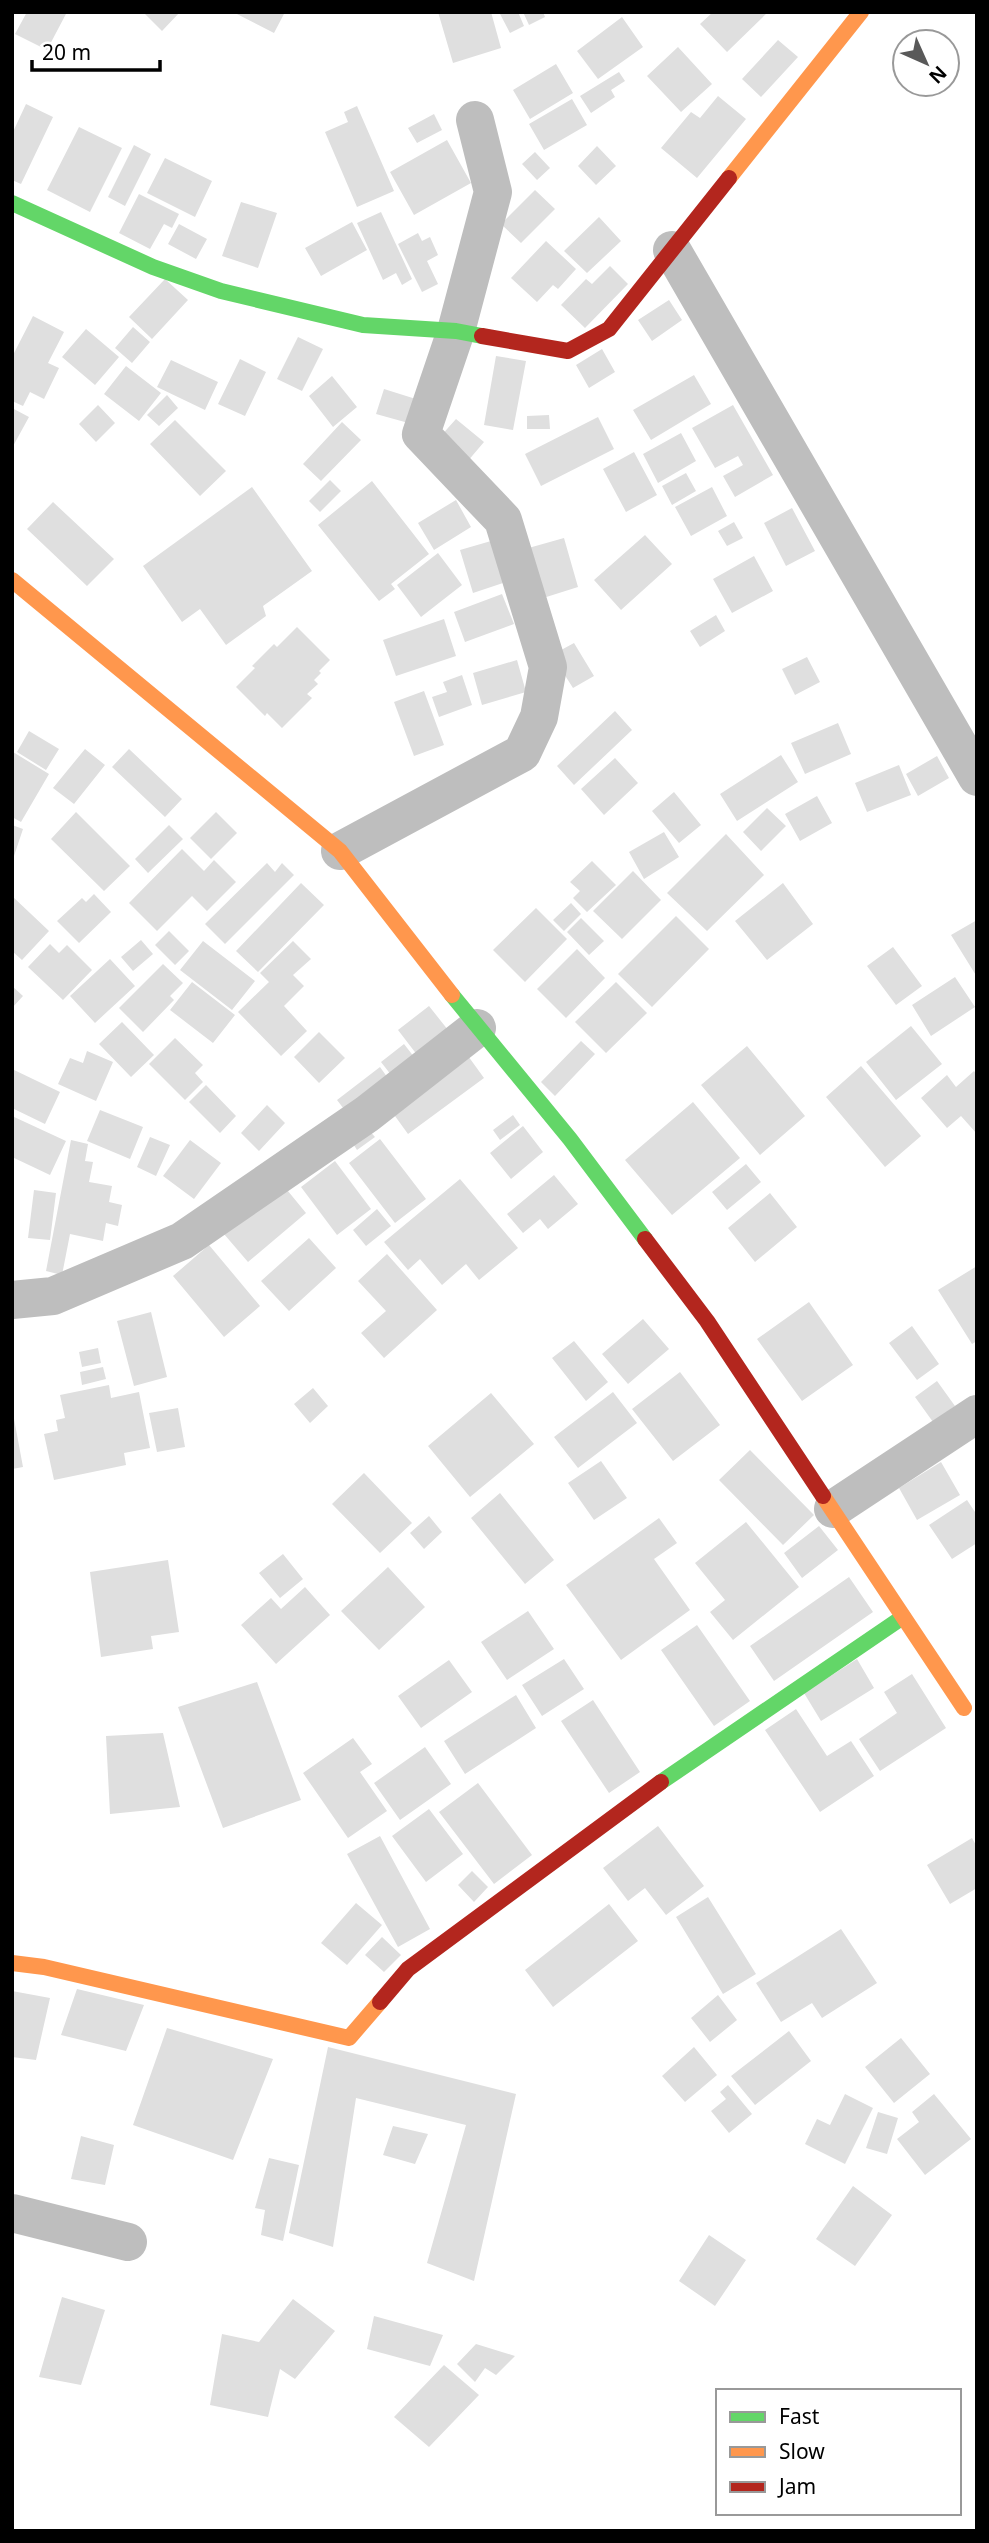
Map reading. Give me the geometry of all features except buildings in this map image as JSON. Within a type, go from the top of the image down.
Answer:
[{"type":"street","points":[[12,203],[153,267],[221,291],[363,325],[456,331],[568,351],[609,329],[861,12]]},
{"type":"street","points":[[340,852],[522,753],[539,717],[548,667],[503,520],[421,434],[456,331],[493,192],[475,120]]},
{"type":"street","points":[[672,250],[977,777]]},
{"type":"street","points":[[12,580],[340,852],[477,1028],[570,1139],[707,1321],[964,1708]]},
{"type":"street","points":[[12,1300],[52,1296],[182,1241],[367,1114],[477,1028]]},
{"type":"street","points":[[833,1509],[977,1414]]},
{"type":"street","points":[[12,1962],[44,1967],[349,2038],[408,1969],[669,1776],[903,1617]]},
{"type":"street","points":[[12,2213],[128,2242]]},
{"type":"traffic: fast","points":[[12,203],[153,267],[221,291],[363,325],[456,331],[482,336]]},
{"type":"traffic: fast","points":[[452,995],[570,1139],[645,1239]]},
{"type":"traffic: fast","points":[[661,1782],[903,1617]]},
{"type":"traffic: slow","points":[[729,178],[861,12]]},
{"type":"traffic: slow","points":[[12,580],[340,851],[452,995]]},
{"type":"traffic: slow","points":[[823,1496],[964,1708]]},
{"type":"traffic: slow","points":[[12,1963],[44,1967],[349,2038],[380,2002]]},
{"type":"traffic: jam","points":[[482,336],[568,351],[609,329],[729,178]]},
{"type":"traffic: jam","points":[[645,1239],[707,1321],[823,1496]]},
{"type":"traffic: jam","points":[[380,2002],[408,1969],[661,1782]]}]
